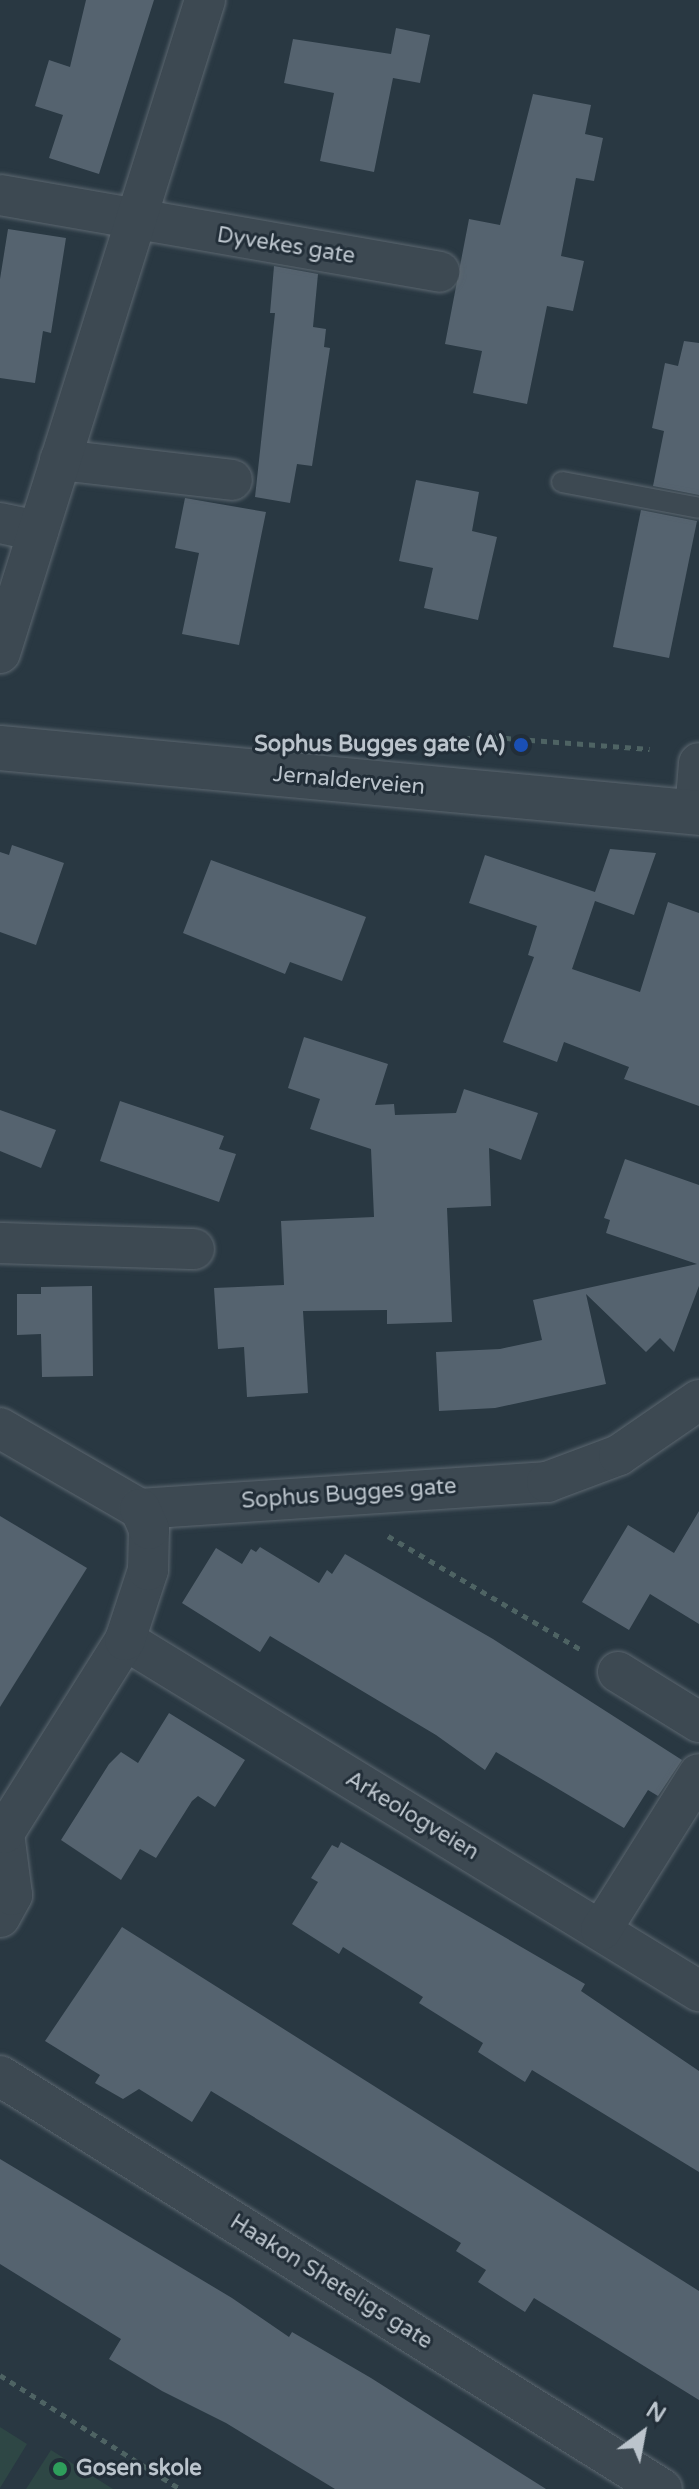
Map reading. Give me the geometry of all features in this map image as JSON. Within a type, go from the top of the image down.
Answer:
[{"type":"street","points":[[0,653],[19,527],[60,460],[205,0]]},
{"type":"street","name":"Dyvekes gate","points":[[0,195],[134,221],[439,272]]},
{"type":"street","points":[[60,460],[232,480]]},
{"type":"street","name":"Jernalderveien","points":[[0,748],[697,813]]},
{"type":"street","points":[[697,813],[699,763]]},
{"type":"street","points":[[0,1243],[194,1249]]},
{"type":"street","name":"Sophus Bugges gate","points":[[140,1509],[547,1482],[619,1455],[699,1400]]},
{"type":"street","points":[[0,1428],[140,1509],[149,1529],[148,1570],[125,1640],[4,1833],[12,1895],[0,1917]]},
{"type":"street","name":"Arkeologveien","points":[[125,1640],[699,1991]]},
{"type":"street","points":[[618,1672],[699,1722]]},
{"type":"street","points":[[601,1930],[699,1774]]},
{"type":"street","name":"Haakon Sheteligs gate","points":[[0,2076],[662,2489]]},
{"type":"lane","points":[[562,482],[699,508]]},
{"type":"path","points":[[422,740],[493,737],[650,749]]},
{"type":"path","points":[[382,1524],[383,1534],[618,1672]]},
{"type":"path","points":[[0,2375],[180,2489]]},
{"type":"green space","points":[[0,2427],[27,2444],[0,2488]]},
{"type":"green space","name":"Gosen skole","points":[[51,2450],[113,2489],[26,2489]]},
{"type":"building","points":[[86,0],[154,0],[99,174],[49,158],[63,115],[35,106],[49,60],[70,67]]},
{"type":"building","points":[[396,28],[430,35],[420,83],[393,78],[374,172],[320,161],[334,93],[284,83],[293,39],[391,54]]},
{"type":"building","points":[[533,94],[591,105],[585,134],[603,138],[594,181],[576,178],[561,256],[584,261],[573,311],[547,306],[527,404],[473,393],[482,351],[445,344],[469,219],[500,225]]},
{"type":"building","points":[[8,229],[66,238],[51,333],[43,331],[35,383],[0,378],[0,279]]},
{"type":"building","points":[[274,266],[318,274],[313,327],[326,329],[324,347],[330,348],[312,466],[297,464],[290,503],[255,497],[275,313],[270,313]]},
{"type":"building","points":[[684,341],[699,343],[699,495],[653,486],[664,431],[652,428],[665,363],[678,366]]},
{"type":"building","points":[[416,480],[479,492],[472,531],[497,537],[478,620],[424,608],[433,568],[399,561]]},
{"type":"building","points":[[185,498],[266,512],[239,645],[182,634],[199,553],[175,548]]},
{"type":"building","points":[[641,510],[697,521],[669,658],[613,647]]},
{"type":"building","points":[[12,845],[64,863],[36,945],[0,932],[0,852],[9,855]]},
{"type":"building","points":[[610,849],[656,853],[634,915],[595,901],[572,969],[640,992],[668,902],[699,913],[699,1106],[624,1079],[629,1067],[564,1042],[557,1062],[503,1042],[534,957],[528,955],[537,926],[469,903],[485,855],[595,892]]},
{"type":"building","points":[[211,860],[366,917],[342,981],[290,962],[285,974],[183,933]]},
{"type":"building","points":[[304,1037],[388,1064],[375,1105],[394,1104],[395,1115],[456,1113],[464,1089],[538,1113],[521,1160],[489,1148],[491,1206],[447,1208],[452,1322],[387,1324],[387,1310],[303,1311],[308,1393],[247,1397],[244,1347],[218,1349],[214,1288],[284,1285],[281,1221],[374,1217],[371,1149],[310,1129],[320,1099],[288,1088]]},
{"type":"building","points":[[120,1101],[224,1136],[219,1149],[236,1154],[219,1202],[100,1161]]},
{"type":"building","points":[[0,1110],[56,1130],[41,1168],[0,1151]]},
{"type":"building","points":[[625,1159],[699,1185],[699,1286],[674,1352],[660,1338],[646,1352],[586,1294],[606,1384],[495,1408],[439,1411],[436,1352],[500,1349],[542,1340],[533,1300],[697,1264],[606,1233],[610,1220],[604,1218]]},
{"type":"building","points":[[92,1286],[93,1376],[42,1377],[41,1334],[17,1335],[17,1294],[41,1294],[41,1287]]},
{"type":"building","points":[[699,1511],[699,1624],[650,1594],[629,1630],[582,1602],[628,1525],[674,1553]]},
{"type":"building","points":[[0,1516],[87,1568],[0,1707]]},
{"type":"building","points":[[260,1547],[319,1583],[327,1570],[332,1574],[345,1554],[493,1639],[682,1760],[658,1796],[648,1790],[624,1828],[496,1752],[485,1770],[436,1735],[270,1636],[260,1652],[182,1603],[216,1548],[242,1564],[251,1549],[256,1552]]},
{"type":"building","points":[[169,1713],[245,1760],[215,1807],[198,1796],[156,1858],[140,1849],[121,1880],[61,1840],[109,1764],[121,1752],[138,1763]]},
{"type":"building","points":[[341,1842],[585,1984],[581,1991],[699,2071],[699,2172],[532,2070],[525,2082],[478,2052],[483,2043],[419,2003],[423,1997],[343,1947],[339,1954],[292,1924],[318,1882],[311,1878],[332,1845],[338,1848]]},
{"type":"building","points":[[122,1927],[699,2291],[699,2400],[534,2298],[525,2312],[478,2282],[486,2270],[456,2251],[461,2243],[211,2091],[192,2122],[139,2089],[123,2099],[95,2083],[100,2075],[45,2041]]},
{"type":"building","points":[[0,2159],[232,2298],[289,2337],[292,2332],[371,2378],[546,2489],[335,2489],[226,2423],[162,2391],[109,2359],[121,2339],[0,2264]]},
{"type":"place","name":"Sophus Bugges gate (A)","points":[[521,745]]},
{"type":"place","name":"Gosen skole","points":[[60,2469]]}]
